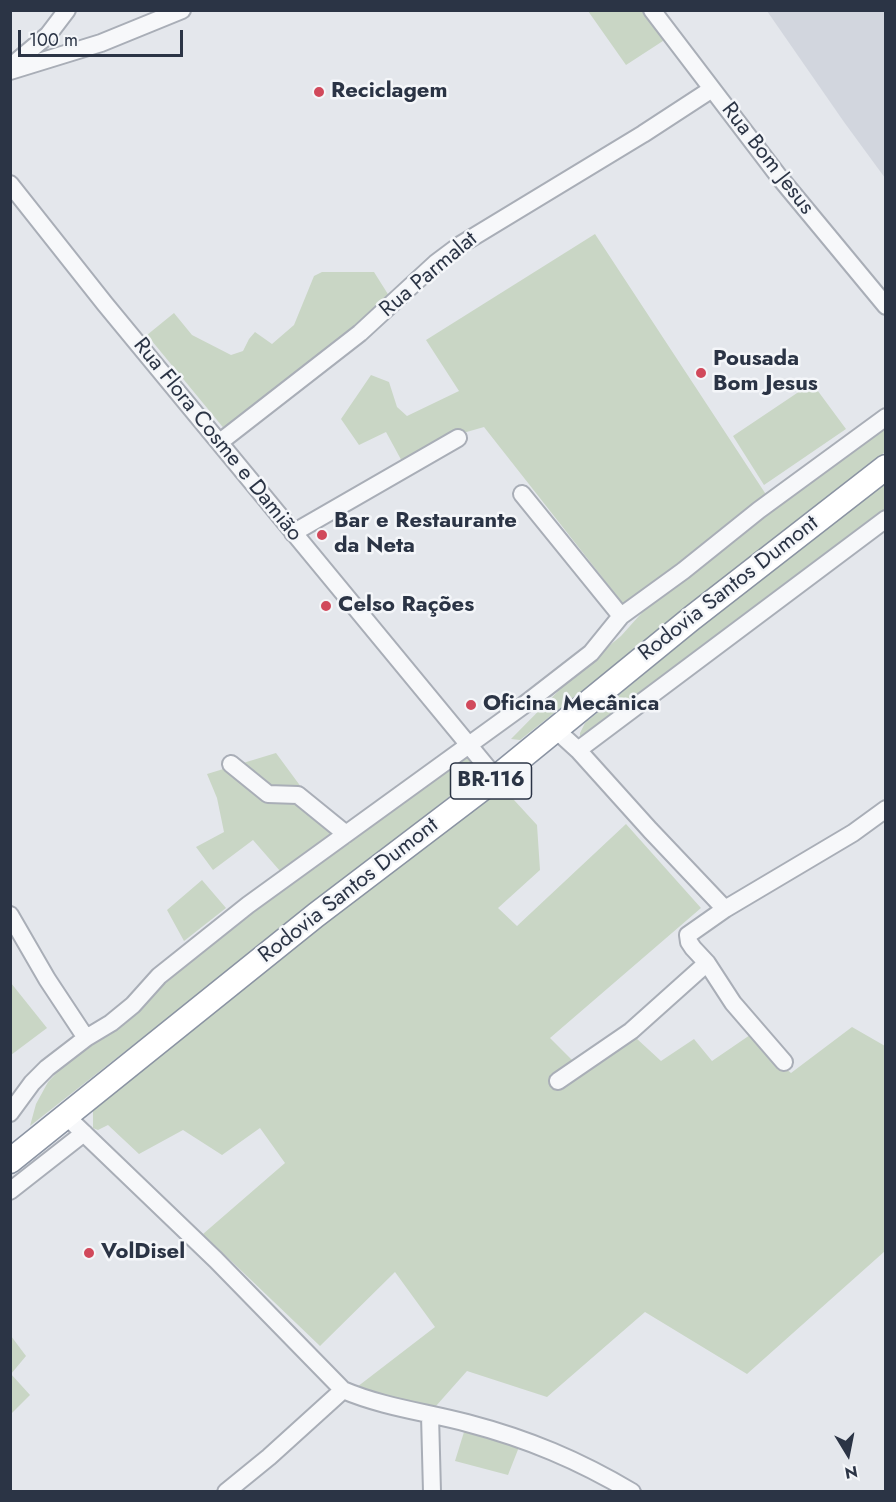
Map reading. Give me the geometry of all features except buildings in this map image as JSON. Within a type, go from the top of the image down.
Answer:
[{"type":"highway","name":"Rodovia Santos Dumont","points":[[10,1161],[316,915],[495,777],[727,590],[885,467]]},
{"type":"street","points":[[10,69],[48,35],[68,10]]},
{"type":"street","points":[[10,69],[101,43],[182,10]]},
{"type":"street","name":"Rua Bom Jesus","points":[[652,10],[780,178],[885,306]]},
{"type":"street","name":"Rua Parmalat","points":[[220,442],[367,327],[436,263],[460,245],[643,134],[712,89]]},
{"type":"street","name":"Rua Flora Cosme e Damião","points":[[10,184],[105,304],[495,777]]},
{"type":"street","points":[[12,1107],[47,1068],[86,1038],[111,1023],[133,1005],[159,976],[248,905],[470,745],[591,653],[621,616],[885,417]]},
{"type":"street","points":[[293,532],[458,438]]},
{"type":"street","points":[[522,494],[621,616]]},
{"type":"street","points":[[578,750],[885,519]]},
{"type":"street","points":[[555,729],[578,750],[725,909]]},
{"type":"street","points":[[231,764],[268,794],[298,795],[346,834]]},
{"type":"street","points":[[784,1062],[733,1003],[707,963],[689,942],[688,935],[725,909],[853,833],[885,809]]},
{"type":"street","points":[[10,915],[47,980],[86,1038]]},
{"type":"street","points":[[558,1082],[631,1031],[707,963]]},
{"type":"street","points":[[66,1116],[216,1260],[343,1390],[360,1397],[529,1441],[580,1462],[632,1491]]},
{"type":"street","points":[[10,1191],[84,1133]]},
{"type":"street","points":[[226,1491],[269,1457],[343,1390]]},
{"type":"street","points":[[430,1415],[432,1491]]},
{"type":"shaded area","points":[[767,11],[885,11],[885,178],[844,122]]},
{"type":"green space","points":[[588,11],[647,11],[666,39],[626,65]]},
{"type":"green space","points":[[595,234],[767,496],[624,605],[484,427],[456,435],[404,465],[386,432],[359,445],[341,419],[371,375],[389,382],[397,407],[407,416],[459,391],[426,340]]},
{"type":"green space","points":[[322,272],[374,272],[391,299],[226,431],[147,335],[174,313],[192,335],[231,355],[243,351],[255,332],[272,344],[294,325],[314,276]]},
{"type":"green space","points":[[812,383],[846,429],[764,485],[733,436]]},
{"type":"green space","points":[[885,423],[885,452],[520,740],[511,739],[575,674],[621,636],[647,607]]},
{"type":"green space","points":[[885,481],[885,518],[708,646],[686,659],[583,739],[580,738],[585,723]]},
{"type":"green space","points":[[276,753],[335,833],[280,871],[253,840],[213,870],[196,847],[224,832],[217,798],[207,774]]},
{"type":"green space","points":[[475,756],[486,768],[30,1126],[36,1104],[48,1082],[67,1062],[141,1009],[156,991],[211,944],[312,868],[463,758]]},
{"type":"green space","points":[[503,788],[537,825],[540,870],[498,908],[517,926],[626,824],[701,908],[550,1038],[584,1072],[636,1038],[661,1061],[694,1039],[712,1061],[750,1035],[791,1073],[852,1027],[885,1046],[885,1251],[747,1374],[645,1312],[547,1397],[467,1371],[436,1406],[395,1399],[357,1387],[435,1327],[395,1272],[320,1346],[203,1234],[285,1163],[260,1128],[222,1155],[183,1130],[139,1154],[108,1125],[98,1130],[93,1128],[93,1107],[438,835]]},
{"type":"green space","points":[[202,880],[226,908],[184,941],[167,910]]},
{"type":"green space","points":[[11,983],[47,1028],[11,1055]]},
{"type":"green space","points":[[11,1336],[26,1356],[11,1374]]},
{"type":"green space","points":[[11,1374],[30,1395],[11,1414]]},
{"type":"green space","points":[[464,1432],[519,1447],[508,1475],[455,1461]]},
{"type":"place","name":"Reciclagem","points":[[319,92]]},
{"type":"place","name":"Pousada Bom Jesus","points":[[701,373]]},
{"type":"place","name":"Bar e Restaurante da Neta","points":[[322,535]]},
{"type":"place","name":"Celso Rações","points":[[326,606]]},
{"type":"place","name":"Oficina Mecânica","points":[[471,705]]},
{"type":"place","name":"VolDisel","points":[[89,1253]]}]
